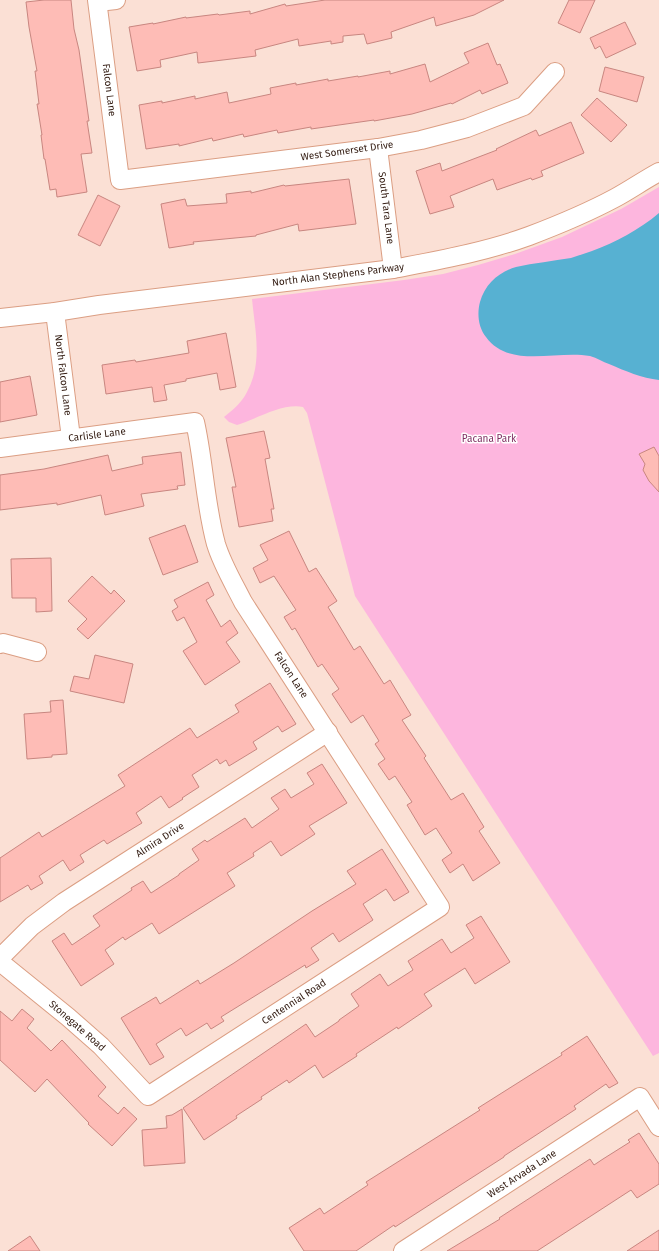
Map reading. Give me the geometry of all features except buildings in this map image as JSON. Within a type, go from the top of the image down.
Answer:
[{"type":"street","points":[[97,1],[116,0]]},
{"type":"street","name":"Falcon Lane","points":[[97,1],[120,180]]},
{"type":"street","name":"West Somerset Drive","points":[[120,180],[378,148],[421,140],[467,128],[524,106],[555,72]]},
{"type":"street","name":"South Tara Lane","points":[[378,148],[393,269]]},
{"type":"street","name":"North Alan Stephens Parkway","points":[[0,318],[393,269],[480,251],[527,236],[572,219],[614,198],[659,172]]},
{"type":"street","name":"North Falcon Lane","points":[[55,312],[71,438]]},
{"type":"street","name":"Falcon Lane","points":[[195,422],[200,446],[209,513],[216,545],[228,572],[244,602],[440,906]]},
{"type":"street","name":"Carlisle Lane","points":[[0,448],[195,422]]},
{"type":"street","points":[[0,644],[3,643],[37,652]]},
{"type":"street","name":"Almira Drive","points":[[0,958],[32,926],[64,902],[328,732]]},
{"type":"street","name":"Centennial Road","points":[[148,1096],[440,906]]},
{"type":"street","name":"Stonegate Road","points":[[0,962],[68,1016],[101,1046],[148,1096]]},
{"type":"street","name":"West Arvada Lane","points":[[404,1251],[640,1097],[659,1127]]},
{"type":"green space","name":"Pacana Park","points":[[659,187],[659,1053],[653,1056],[355,596],[307,413],[303,407],[295,406],[278,409],[237,425],[229,422],[224,417],[237,406],[245,396],[255,370],[257,346],[252,299],[404,280],[443,274],[478,265],[515,254],[562,237],[621,209]]},
{"type":"water","points":[[659,213],[659,380],[634,374],[590,356],[534,356],[507,353],[496,347],[483,333],[478,315],[480,302],[489,284],[498,276],[516,267],[571,258],[610,244],[643,225]]}]
